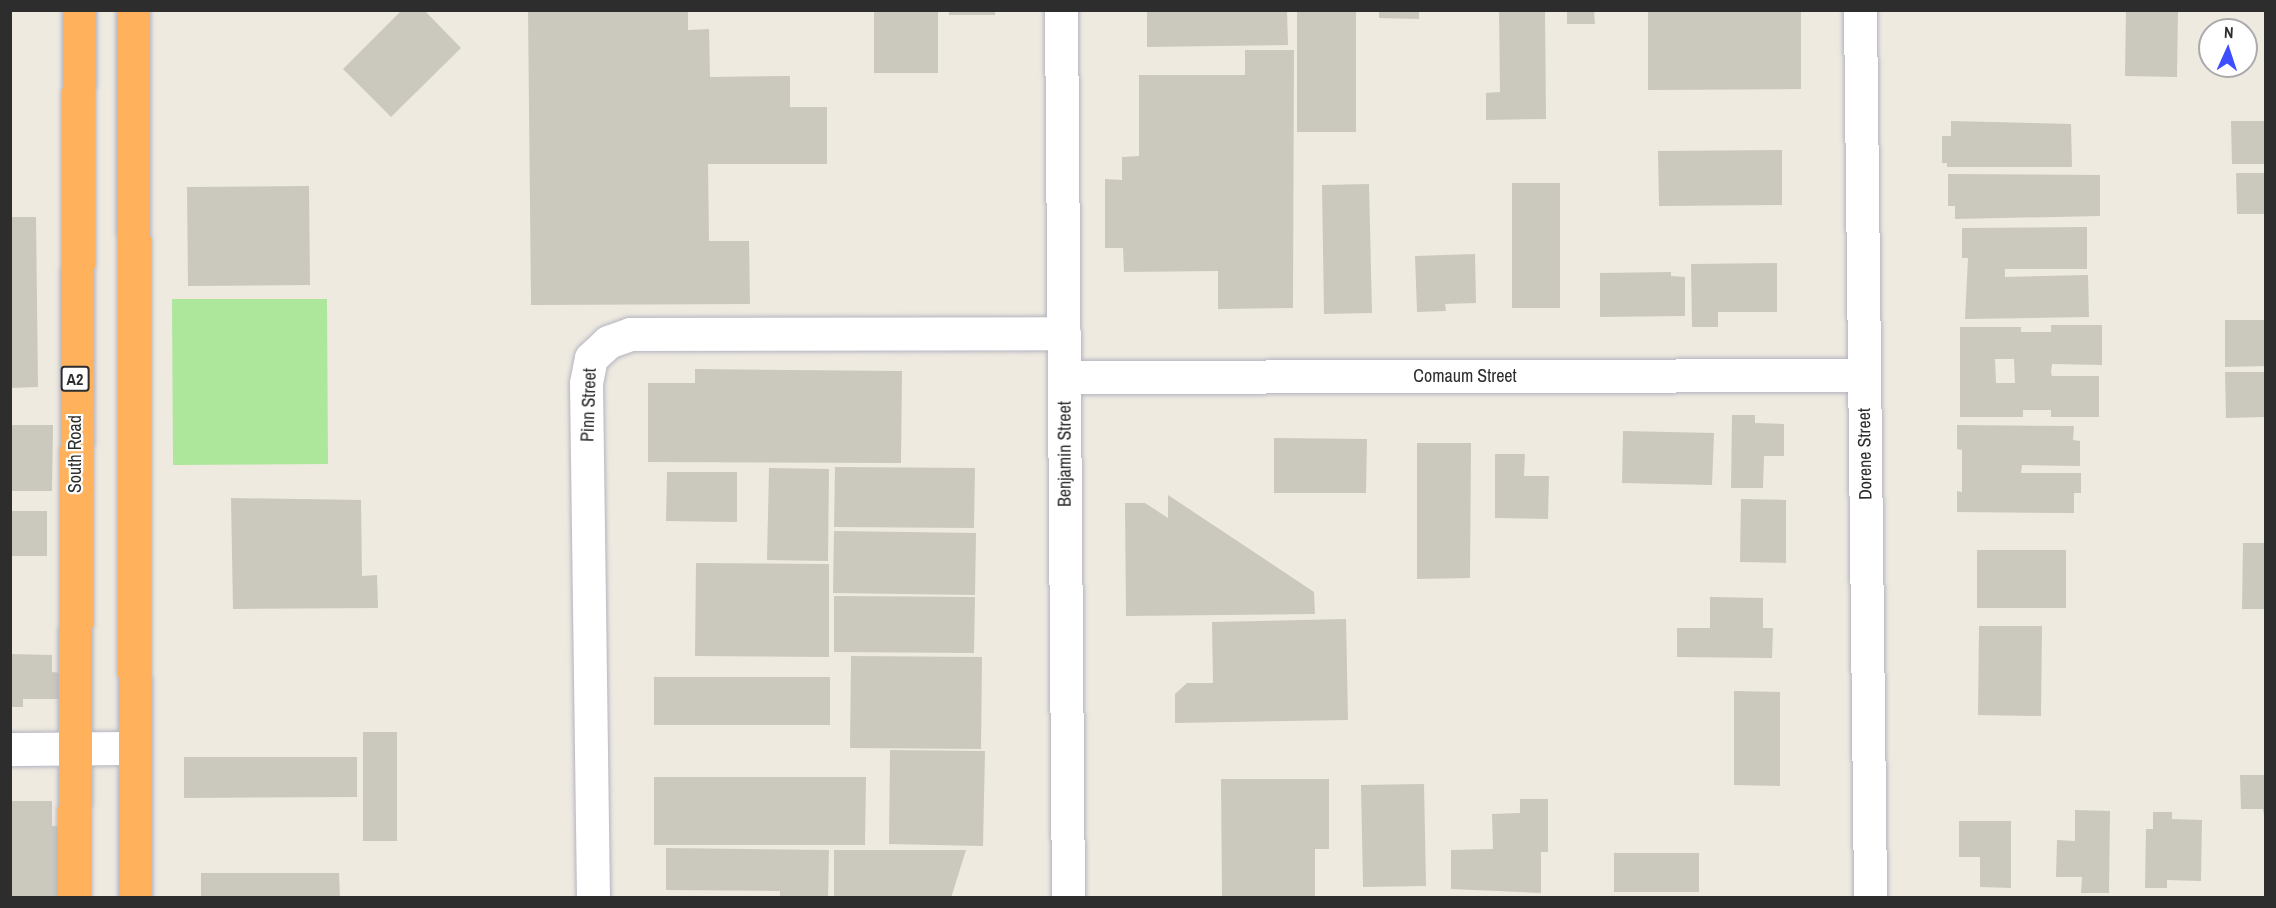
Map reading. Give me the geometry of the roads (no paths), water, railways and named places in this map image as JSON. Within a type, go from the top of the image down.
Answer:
[{"type":"highway","name":"South Road","points":[[74,897],[72,748],[79,10]]},
{"type":"highway","points":[[134,10],[135,897]]},
{"type":"street","name":"Benjamin Street","points":[[1061,10],[1068,897]]},
{"type":"street","name":"Dorene Street","points":[[1860,10],[1870,897]]},
{"type":"street","name":"Pinn Street","points":[[593,897],[586,383],[591,358],[608,342],[630,334],[1064,333]]},
{"type":"street","name":"Comaum Street","points":[[1065,377],[1864,375]]},
{"type":"street","points":[[10,749],[134,748]]}]
